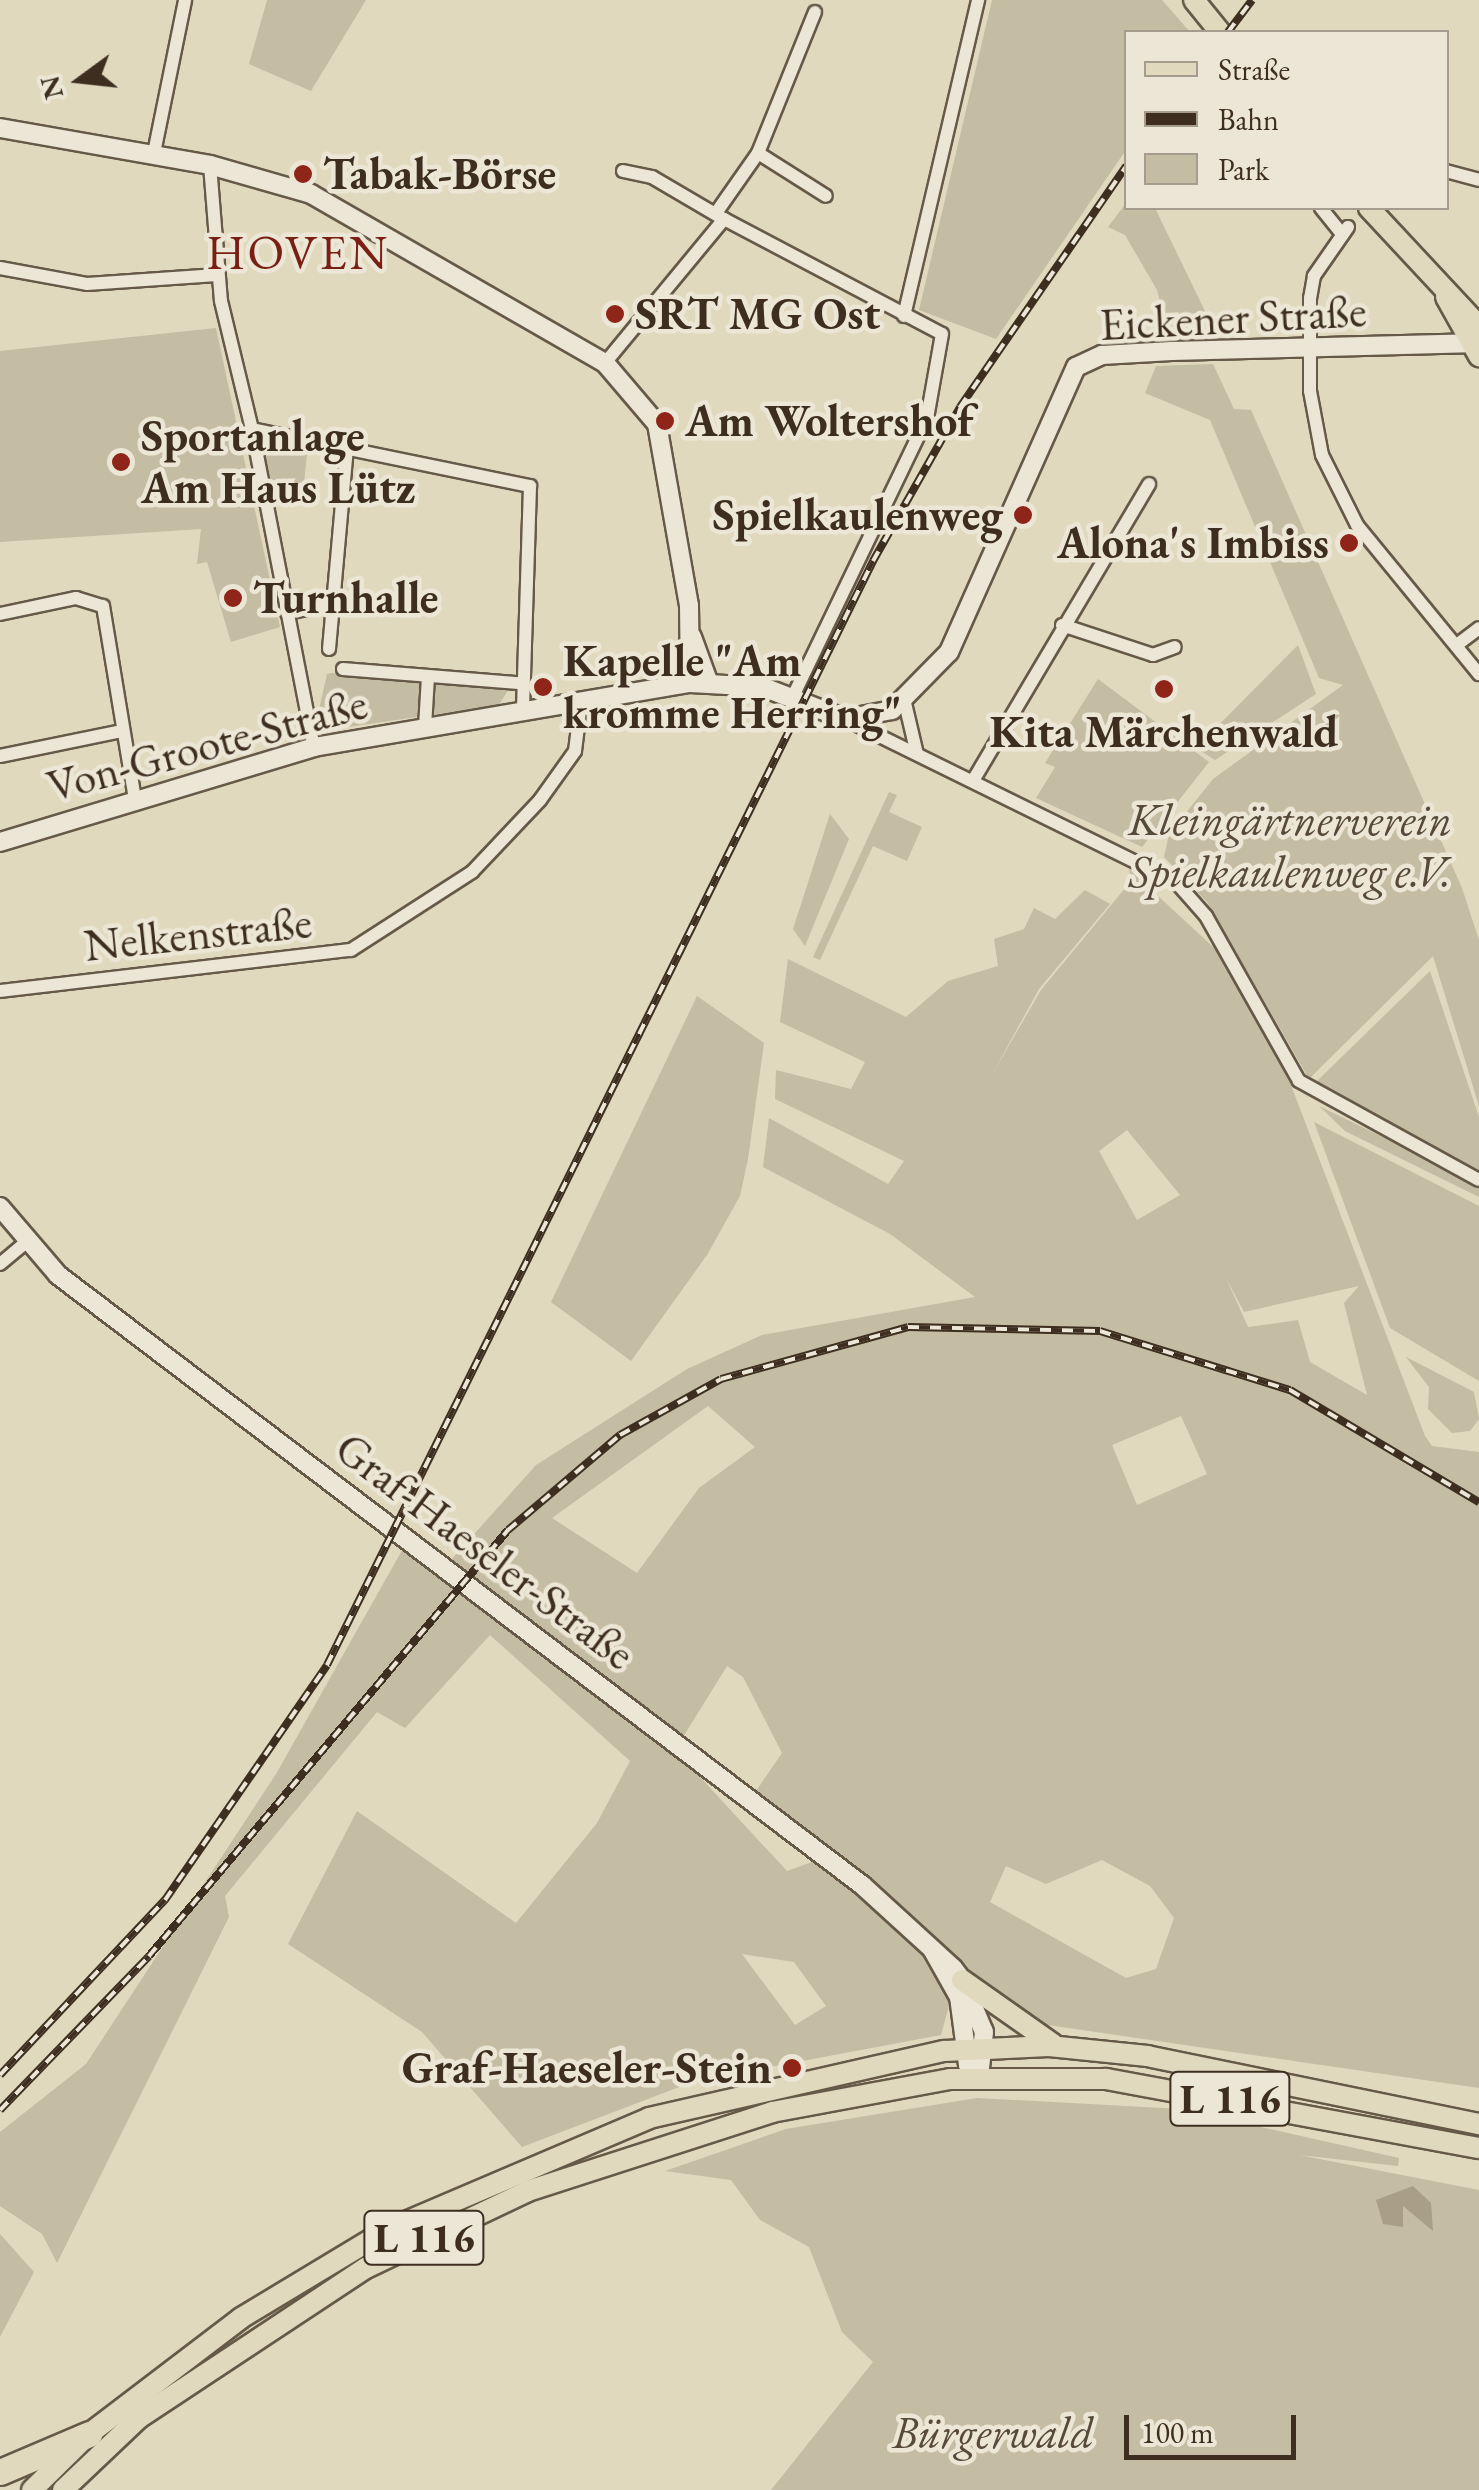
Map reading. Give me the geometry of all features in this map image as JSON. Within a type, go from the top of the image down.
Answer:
[{"type":"highway","points":[[0,2472],[89,2434]]},
{"type":"main road","points":[[1194,0],[1215,27]]},
{"type":"main road","points":[[1371,210],[1445,293],[1476,342]]},
{"type":"main road","points":[[962,1980],[1059,2047]]},
{"type":"main road","name":"L 116","points":[[32,2490],[89,2434],[241,2318],[388,2230],[510,2174],[649,2118],[976,2048],[1059,2047],[1479,2124]]},
{"type":"main road","name":"L 116","points":[[63,2490],[139,2418],[252,2336],[440,2230],[528,2191],[772,2112],[979,2078],[1106,2078],[1479,2148]]},
{"type":"street","points":[[154,154],[185,0]]},
{"type":"street","points":[[904,316],[978,0]]},
{"type":"street","points":[[605,363],[720,216],[758,153],[816,12]]},
{"type":"street","points":[[0,128],[210,164],[311,194],[605,363],[657,424],[699,682]]},
{"type":"street","points":[[758,153],[826,196]]},
{"type":"street","points":[[210,164],[217,275],[252,429],[314,747]]},
{"type":"street","points":[[623,171],[720,216],[942,334],[928,418],[793,696]]},
{"type":"street","points":[[1449,172],[1479,180]]},
{"type":"street","points":[[1323,210],[1344,230],[1314,276],[1309,348],[1314,427],[1336,490],[1406,590],[1458,644],[1479,674]]},
{"type":"street","points":[[0,268],[88,284],[217,275]]},
{"type":"street","name":"Eickener Straße","points":[[905,702],[949,652],[1076,366],[1102,355],[1476,342]]},
{"type":"street","points":[[252,429],[530,486],[518,684],[523,713]]},
{"type":"street","points":[[329,648],[348,448]]},
{"type":"street","points":[[974,778],[1149,484]]},
{"type":"street","points":[[0,614],[76,598],[103,606],[135,800]]},
{"type":"street","points":[[288,614],[331,604]]},
{"type":"street","points":[[1062,625],[1153,655],[1176,647]]},
{"type":"street","points":[[1458,644],[1479,628]]},
{"type":"street","points":[[343,670],[518,684]]},
{"type":"street","points":[[425,727],[428,677]]},
{"type":"street","name":"Von-Groote-Straße","points":[[0,842],[314,747],[699,682],[793,696],[845,719]]},
{"type":"street","points":[[845,719],[905,702],[916,754]]},
{"type":"street","name":"Nelkenstraße","points":[[0,991],[351,950],[472,872],[531,810],[575,751],[581,703]]},
{"type":"street","points":[[845,719],[974,778],[1176,882],[1206,916],[1300,1080],[1479,1180]]},
{"type":"street","points":[[0,756],[122,732]]},
{"type":"street","name":"Graf-Haeseler-Straße","points":[[0,1206],[24,1244],[786,1823],[932,1950],[962,1980],[979,2078]]},
{"type":"street","points":[[0,1264],[24,1244]]},
{"type":"street","name":"Graf-Haeseler-Straße","points":[[932,1950],[959,1997],[976,2048]]},
{"type":"green space","points":[[267,0],[366,0],[311,91],[249,64]]},
{"type":"green space","points":[[992,0],[1162,0],[1188,30],[1124,30],[1124,153],[996,339],[919,310]]},
{"type":"green space","points":[[1124,206],[1124,210],[1156,210],[1220,342],[1171,342],[1157,290],[1125,235],[1108,227]]},
{"type":"green space","name":"Sportanlage Am Haus Lütz","points":[[216,328],[280,627],[231,642],[207,562],[197,564],[201,529],[0,542],[0,351]]},
{"type":"green space","name":"Kleingärtnerverein Spielkaulenweg e.V.","points":[[1213,364],[1234,409],[1251,410],[1462,888],[1479,940],[1479,1106],[1433,956],[1309,1079],[1207,902],[1164,857],[1169,834],[1213,779],[1343,685],[1319,678],[1210,420],[1145,393],[1156,366]]},
{"type":"green space","points":[[255,443],[307,454],[302,502],[268,498]]},
{"type":"green space","points":[[1298,645],[1316,694],[1215,760],[1196,748]]},
{"type":"green space","points":[[327,674],[508,690],[499,705],[314,732]]},
{"type":"green space","name":"Kleingärtnerverein Spielkaulenweg e.V.","points":[[1098,679],[1209,762],[1142,847],[1036,798],[1055,767],[1045,763]]},
{"type":"green space","points":[[889,792],[897,795],[889,812],[922,827],[907,861],[873,846],[820,960],[813,957]]},
{"type":"green space","points":[[830,814],[849,839],[805,946],[793,929]]},
{"type":"green space","points":[[1129,869],[1225,958],[1281,1059],[1425,1436],[1432,1446],[1479,1452],[1479,2088],[1041,2024],[992,1989],[950,2002],[941,2035],[695,2081],[522,2147],[422,2032],[288,1944],[357,1811],[516,1923],[597,1823],[630,1761],[490,1635],[405,1728],[377,1712],[225,1896],[229,1917],[57,2263],[42,2234],[0,2206],[0,2132],[86,2064],[276,1774],[405,1545],[442,1570],[536,1465],[687,1369],[762,1335],[975,1297],[890,1234],[763,1167],[769,1118],[888,1184],[904,1161],[775,1099],[776,1070],[851,1089],[865,1062],[780,1022],[788,959],[906,1017],[948,981],[998,966],[994,939],[1024,929],[1034,908],[1055,919],[1085,890],[1110,904],[1039,989],[990,1078],[1041,990],[1131,881]],"holes":[[[1127,1130],[1180,1195],[1137,1220],[1099,1151]],[[1226,1278],[1244,1312],[1359,1286],[1344,1303],[1367,1395],[1310,1362],[1298,1320],[1248,1327]],[[708,1406],[755,1447],[699,1488],[637,1573],[552,1518]],[[1181,1416],[1207,1474],[1137,1505],[1112,1445]],[[727,1666],[743,1677],[782,1753],[756,1791],[834,1854],[787,1871],[675,1750]],[[1102,1860],[1150,1886],[1174,1918],[1156,1969],[1126,1978],[990,1902],[1006,1866],[1046,1884]],[[742,1954],[794,1962],[826,2006],[795,2025]]]},
{"type":"green space","points":[[1430,971],[1479,1117],[1479,1175],[1315,1083]]},
{"type":"green space","points":[[697,996],[764,1043],[748,1159],[740,1196],[707,1255],[631,1361],[551,1302]]},
{"type":"green space","points":[[1319,1106],[1479,1184],[1479,1197],[1345,1131]]},
{"type":"green space","points":[[1314,1122],[1479,1206],[1479,1381],[1390,1328]]},
{"type":"green space","points":[[1406,1357],[1474,1392],[1479,1419],[1470,1431],[1452,1433],[1428,1409],[1429,1387]]},
{"type":"green space","name":"Bürgerwald","points":[[977,2098],[1181,2109],[1399,2158],[1398,2166],[1299,2155],[1479,2190],[1479,2490],[771,2490],[873,2362],[842,2332],[809,2247],[760,2220],[731,2180],[665,2171],[786,2129]]},
{"type":"green space","points":[[0,2234],[34,2272],[0,2337]]},
{"type":"shaded area","points":[[1413,2186],[1431,2203],[1433,2231],[1403,2206],[1403,2227],[1383,2224],[1376,2200]]},
{"type":"railway","points":[[1230,30],[1252,0]]},
{"type":"railway","points":[[0,2075],[165,1900],[327,1665],[873,561],[960,407],[1124,169]]},
{"type":"railway","points":[[0,2110],[149,1956],[508,1530],[620,1435],[721,1379],[908,1327],[1100,1331],[1290,1390],[1479,1502]]},
{"type":"place","name":"Tabak-Börse","points":[[303,174]]},
{"type":"place","name":"SRT MG Ost","points":[[615,314]]},
{"type":"place","name":"Am Woltershof","points":[[665,421]]},
{"type":"place","name":"Sportanlage Am Haus Lütz","points":[[121,462]]},
{"type":"place","name":"Spielkaulenweg","points":[[1023,515]]},
{"type":"place","name":"Alona's Imbiss","points":[[1349,543]]},
{"type":"place","name":"Turnhalle","points":[[233,598]]},
{"type":"place","name":"Kapelle \"Am kromme Herring\"","points":[[543,687]]},
{"type":"place","name":"Kita Märchenwald","points":[[1164,689]]},
{"type":"place","name":"Graf-Haeseler-Stein","points":[[792,2068]]},
{"type":"district","name":"HOVEN","points":[[298,253]]}]
